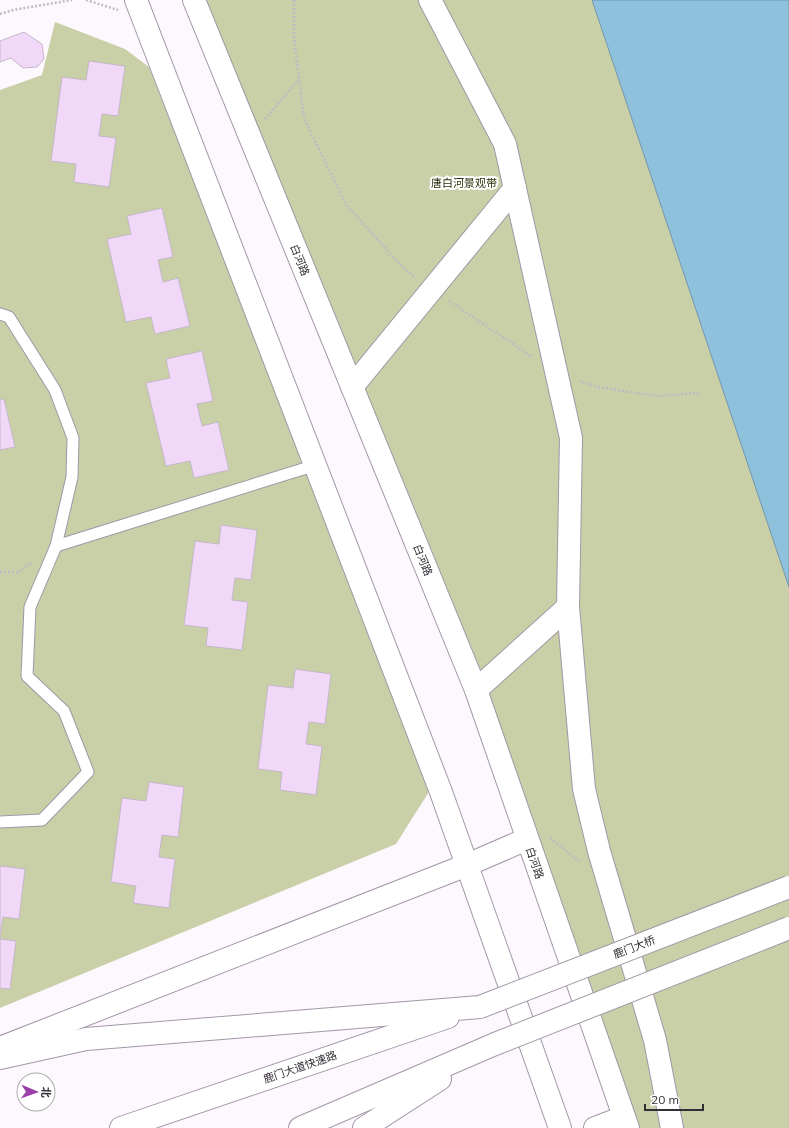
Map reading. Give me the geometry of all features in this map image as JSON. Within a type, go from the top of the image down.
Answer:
[{"type":"main road","name":"白河路","points":[[194,0],[537,837],[626,1123]]},
{"type":"main road","points":[[430,0],[505,144],[571,438],[568,607],[584,789],[599,851],[655,1040],[672,1128]]},
{"type":"main road","points":[[140,9],[438,785],[560,1128]]},
{"type":"main road","points":[[352,387],[515,188]]},
{"type":"main road","points":[[476,690],[568,607]]},
{"type":"main road","points":[[0,1048],[537,837]]},
{"type":"main road","name":"鹿门大桥","points":[[480,1007],[789,887]]},
{"type":"main road","points":[[300,1128],[495,1044],[789,928]]},
{"type":"main road","points":[[0,1058],[86,1039],[480,1007]]},
{"type":"main road","name":"鹿门大道快速路","points":[[121,1128],[480,1007]]},
{"type":"main road","points":[[364,1128],[495,1044]]},
{"type":"main road","points":[[595,1128],[626,1123]]},
{"type":"lane","points":[[0,314],[9,317],[55,390],[73,438],[72,478],[56,546],[30,608],[28,676],[64,711],[88,772],[42,820],[0,822]]},
{"type":"lane","points":[[56,546],[316,465]]},
{"type":"path","points":[[0,14],[13,10],[72,0]]},
{"type":"path","points":[[86,0],[140,9]]},
{"type":"path","points":[[294,0],[294,38],[304,119],[347,206],[406,271],[531,356]]},
{"type":"path","points":[[251,138],[299,78]]},
{"type":"path","points":[[557,374],[598,387],[657,396],[699,393]]},
{"type":"path","points":[[0,572],[18,572],[56,546]]},
{"type":"path","points":[[537,837],[584,865]]},
{"type":"green space","name":"唐白河景观带","points":[[194,0],[592,0],[789,587],[789,1128],[628,1128],[517,811]]},
{"type":"green space","points":[[55,22],[125,49],[149,67],[432,787],[396,844],[0,1008],[0,90],[42,75]]},
{"type":"water","points":[[592,0],[789,0],[789,587]]},
{"type":"building","points":[[24,32],[42,44],[44,59],[37,67],[23,68],[11,58],[0,62],[0,41]]},
{"type":"building","points":[[89,61],[125,66],[118,116],[102,114],[99,136],[116,138],[109,187],[74,182],[76,164],[51,161],[62,77],[86,80]]},
{"type":"building","points":[[162,208],[173,257],[158,260],[163,282],[178,278],[190,326],[155,334],[151,317],[126,322],[107,239],[131,234],[127,216]]},
{"type":"building","points":[[202,351],[213,401],[197,404],[202,426],[218,422],[229,470],[194,478],[190,461],[166,466],[146,383],[170,378],[166,359]]},
{"type":"building","points":[[4,399],[15,447],[0,450],[0,400]]},
{"type":"building","points":[[221,525],[257,530],[251,580],[235,578],[232,600],[248,602],[242,650],[206,646],[208,628],[184,625],[195,541],[219,544]]},
{"type":"building","points":[[295,669],[331,674],[325,724],[309,722],[306,744],[322,746],[316,795],[280,790],[282,772],[258,769],[268,685],[293,688]]},
{"type":"building","points":[[149,782],[184,787],[178,837],[162,835],[159,857],[175,859],[169,908],[133,903],[136,886],[111,882],[122,798],[146,801]]},
{"type":"building","points":[[0,866],[25,869],[19,919],[3,917],[0,938]]},
{"type":"building","points":[[0,939],[16,941],[10,989],[0,988]]}]
